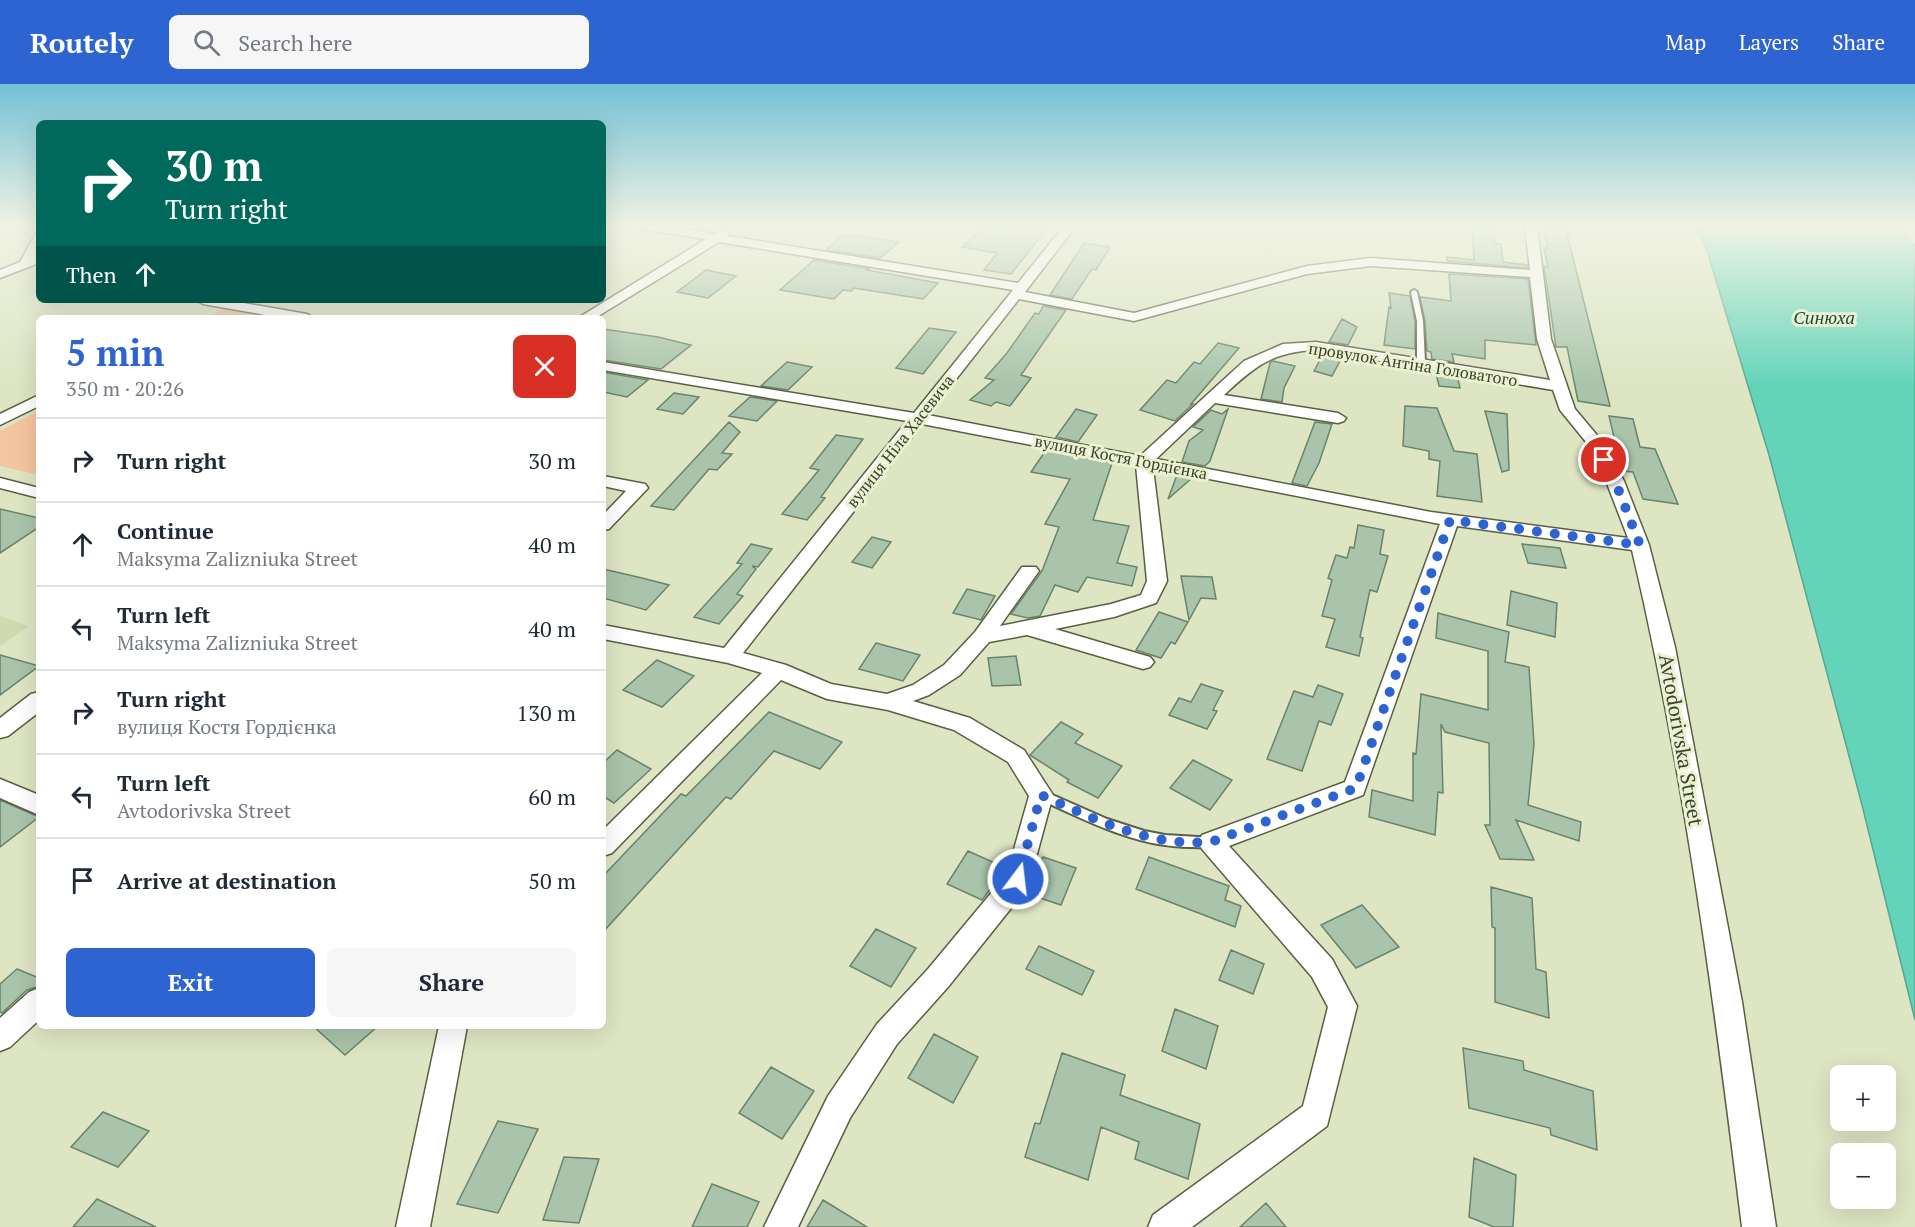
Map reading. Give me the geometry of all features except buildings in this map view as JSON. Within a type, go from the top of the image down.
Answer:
[{"type":"street","points":[[590,315],[649,279]]},
{"type":"street","points":[[953,279],[1019,291],[1134,317],[1268,279]]},
{"type":"street","name":"вулиця Ніла Хасевича","points":[[729,656],[1028,279]]},
{"type":"street","name":"Avtodorivska Street","points":[[1538,279],[1544,339],[1559,386],[1568,410],[1593,440],[1615,481],[1640,545],[1665,647],[1728,1002],[1759,1227]]},
{"type":"street","points":[[612,288],[630,291]]},
{"type":"street","points":[[210,314],[230,303]]},
{"type":"street","points":[[237,303],[294,315]]},
{"type":"street","name":"провулок Антіна Головатого","points":[[1144,461],[1249,364],[1288,347],[1316,346],[1559,386]]},
{"type":"street","name":"вулиця Костя Гордієнка","points":[[606,366],[918,418],[1450,520],[1640,545]]},
{"type":"street","points":[[1211,398],[1338,418]]},
{"type":"street","points":[[0,420],[36,402]]},
{"type":"street","points":[[982,637],[1114,610],[1149,599],[1157,580],[1144,461]]},
{"type":"street","points":[[606,482],[639,488],[606,522]]},
{"type":"street","points":[[0,483],[36,492]]},
{"type":"street","points":[[1166,1227],[1316,1115],[1343,1006],[1322,968],[1211,842],[1356,788],[1450,520]]},
{"type":"street","points":[[888,702],[921,690],[952,670],[982,637],[1029,571]]},
{"type":"street","points":[[1025,627],[1143,662]]},
{"type":"street","points":[[606,633],[729,656],[778,670],[827,691],[888,702],[962,724],[1016,756],[1041,795],[1018,879],[938,978],[887,1034],[840,1107],[780,1227]]},
{"type":"street","points":[[606,843],[778,670]]},
{"type":"street","points":[[0,730],[36,702]]},
{"type":"street","points":[[0,788],[36,804]]},
{"type":"street","points":[[0,1037],[36,1004]]},
{"type":"street","points":[[412,1227],[452,1029]]},
{"type":"lane","points":[[1414,292],[1420,321],[1421,362]]},
{"type":"lane","points":[[1041,795],[1125,832],[1188,844],[1211,842]]},
{"type":"shaded area","points":[[225,307],[282,315],[211,315]]},
{"type":"shaded area","points":[[36,412],[36,474],[0,466],[0,431]]},
{"type":"shaded area","points":[[0,616],[29,626],[0,646]]},
{"type":"water","name":"Синюха","points":[[1716,279],[1915,279],[1915,1020],[1862,805],[1769,455]]},
{"type":"route","points":[[1018,879],[1041,795],[1125,832],[1188,844],[1211,842],[1356,788],[1450,520],[1640,545],[1615,481],[1604,460]]}]
